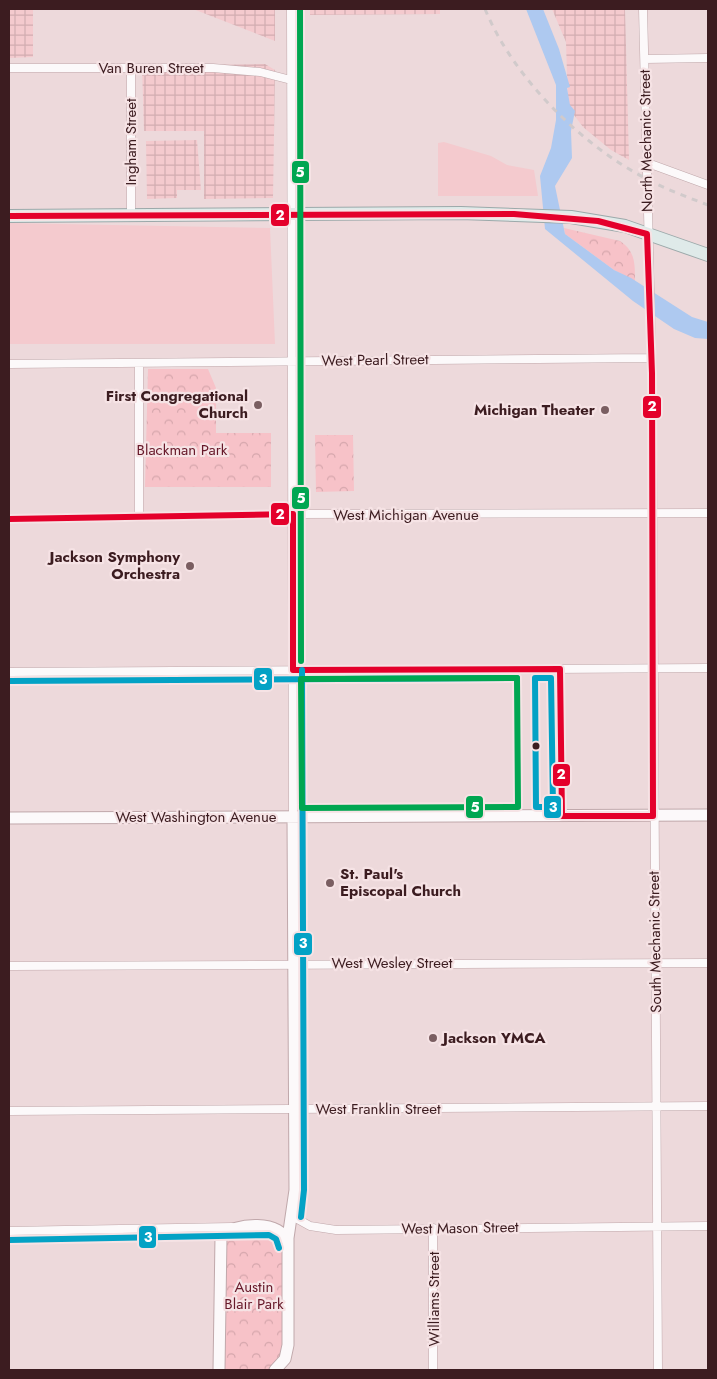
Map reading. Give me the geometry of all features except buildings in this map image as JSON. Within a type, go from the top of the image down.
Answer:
[{"type":"main road","points":[[9,216],[539,215],[571,217],[625,226],[708,255]]},
{"type":"street","points":[[276,1370],[285,1365],[288,1345],[288,1246],[295,1190],[290,214],[291,9]]},
{"type":"street","name":"North Mechanic Street","points":[[643,9],[645,162],[651,358],[652,514]]},
{"type":"street","points":[[645,59],[708,58]]},
{"type":"street","name":"Van Buren Street","points":[[9,68],[213,68],[260,72],[291,80]]},
{"type":"street","name":"Ingham Street","points":[[131,68],[131,215]]},
{"type":"street","points":[[645,162],[708,184]]},
{"type":"street","name":"West Pearl Street","points":[[9,364],[651,358]]},
{"type":"street","points":[[138,517],[139,363]]},
{"type":"street","name":"West Michigan Avenue","points":[[9,519],[292,514],[708,513]]},
{"type":"street","name":"South Mechanic Street","points":[[652,514],[658,1370]]},
{"type":"street","points":[[9,672],[708,668]]},
{"type":"street","name":"West Washington Avenue","points":[[9,818],[708,815]]},
{"type":"street","name":"West Wesley Street","points":[[9,966],[708,963]]},
{"type":"street","name":"West Franklin Street","points":[[9,1111],[708,1106]]},
{"type":"street","points":[[9,1231],[206,1229],[270,1226],[283,1223],[292,1216]]},
{"type":"street","name":"West Mason Street","points":[[292,1216],[304,1224],[324,1229],[708,1226]]},
{"type":"street","points":[[270,1226],[281,1232],[287,1239],[288,1246]]},
{"type":"street","points":[[220,1370],[220,1242],[223,1234],[234,1227]]},
{"type":"street","name":"Williams Street","points":[[434,1228],[434,1370]]},
{"type":"street","points":[[206,1229],[213,1232],[220,1242]]},
{"type":"street","points":[[220,1358],[226,1370]]},
{"type":"shaded area","points":[[9,9],[33,9],[33,57],[9,58]]},
{"type":"shaded area","points":[[193,9],[275,9],[275,41]]},
{"type":"shaded area","points":[[310,9],[440,9],[440,14],[310,15]]},
{"type":"shaded area","points":[[552,9],[625,9],[629,160],[611,150],[583,127],[568,107],[566,42]]},
{"type":"shaded area","points":[[265,64],[275,70],[273,198],[204,199],[204,131],[144,131],[142,66]]},
{"type":"shaded area","points":[[197,140],[201,190],[177,190],[177,198],[147,199],[146,141]]},
{"type":"shaded area","points":[[444,142],[491,156],[507,165],[534,170],[538,196],[438,196],[438,143]]},
{"type":"shaded area","points":[[9,223],[270,228],[275,344],[9,344]]},
{"type":"green space","points":[[564,228],[620,241],[629,249],[633,258],[635,281],[614,270],[565,234]]},
{"type":"green space","name":"Blackman Park","points":[[148,369],[208,369],[216,388],[216,433],[271,433],[271,487],[145,487]]},
{"type":"green space","points":[[315,435],[353,435],[354,491],[316,492]]},
{"type":"green space","name":"Austin Blair Park","points":[[269,1226],[285,1236],[288,1345],[275,1370],[226,1370],[222,1366],[221,1237]]},
{"type":"water","points":[[526,9],[543,9],[559,49],[570,87],[567,88],[570,105],[575,111],[571,131],[572,158],[555,186],[565,234],[614,270],[631,278],[692,317],[708,322],[708,339],[695,338],[674,329],[633,301],[545,229],[540,176],[551,148],[556,120],[556,85]]},
{"type":"railway","points":[[485,9],[497,34],[513,59],[531,83],[573,128],[621,164],[645,178],[708,205]]},
{"type":"transit line","name":"5","points":[[300,9],[301,661]]},
{"type":"transit line","name":"2","points":[[9,216],[514,214],[598,221],[647,234],[652,373],[653,816],[562,816],[560,669],[293,670],[293,514],[9,519]]},
{"type":"transit line","name":"3","points":[[301,1217],[304,1190],[302,670]]},
{"type":"transit line","name":"3","points":[[9,681],[517,678]]},
{"type":"transit line","name":"5","points":[[517,678],[518,807],[302,808],[301,679],[517,678]]},
{"type":"transit line","name":"3","points":[[535,678],[551,678],[553,807],[536,807],[535,678]]},
{"type":"transit line","name":"3","points":[[9,1240],[269,1235],[276,1239],[279,1248]]},
{"type":"place","name":"First Congregational Church","points":[[258,405]]},
{"type":"place","name":"Michigan Theater","points":[[605,410]]},
{"type":"place","name":"Jackson Symphony Orchestra","points":[[190,566]]},
{"type":"place","name":"St. Paul's Episcopal Church","points":[[330,883]]},
{"type":"place","name":"Jackson YMCA","points":[[433,1038]]}]
